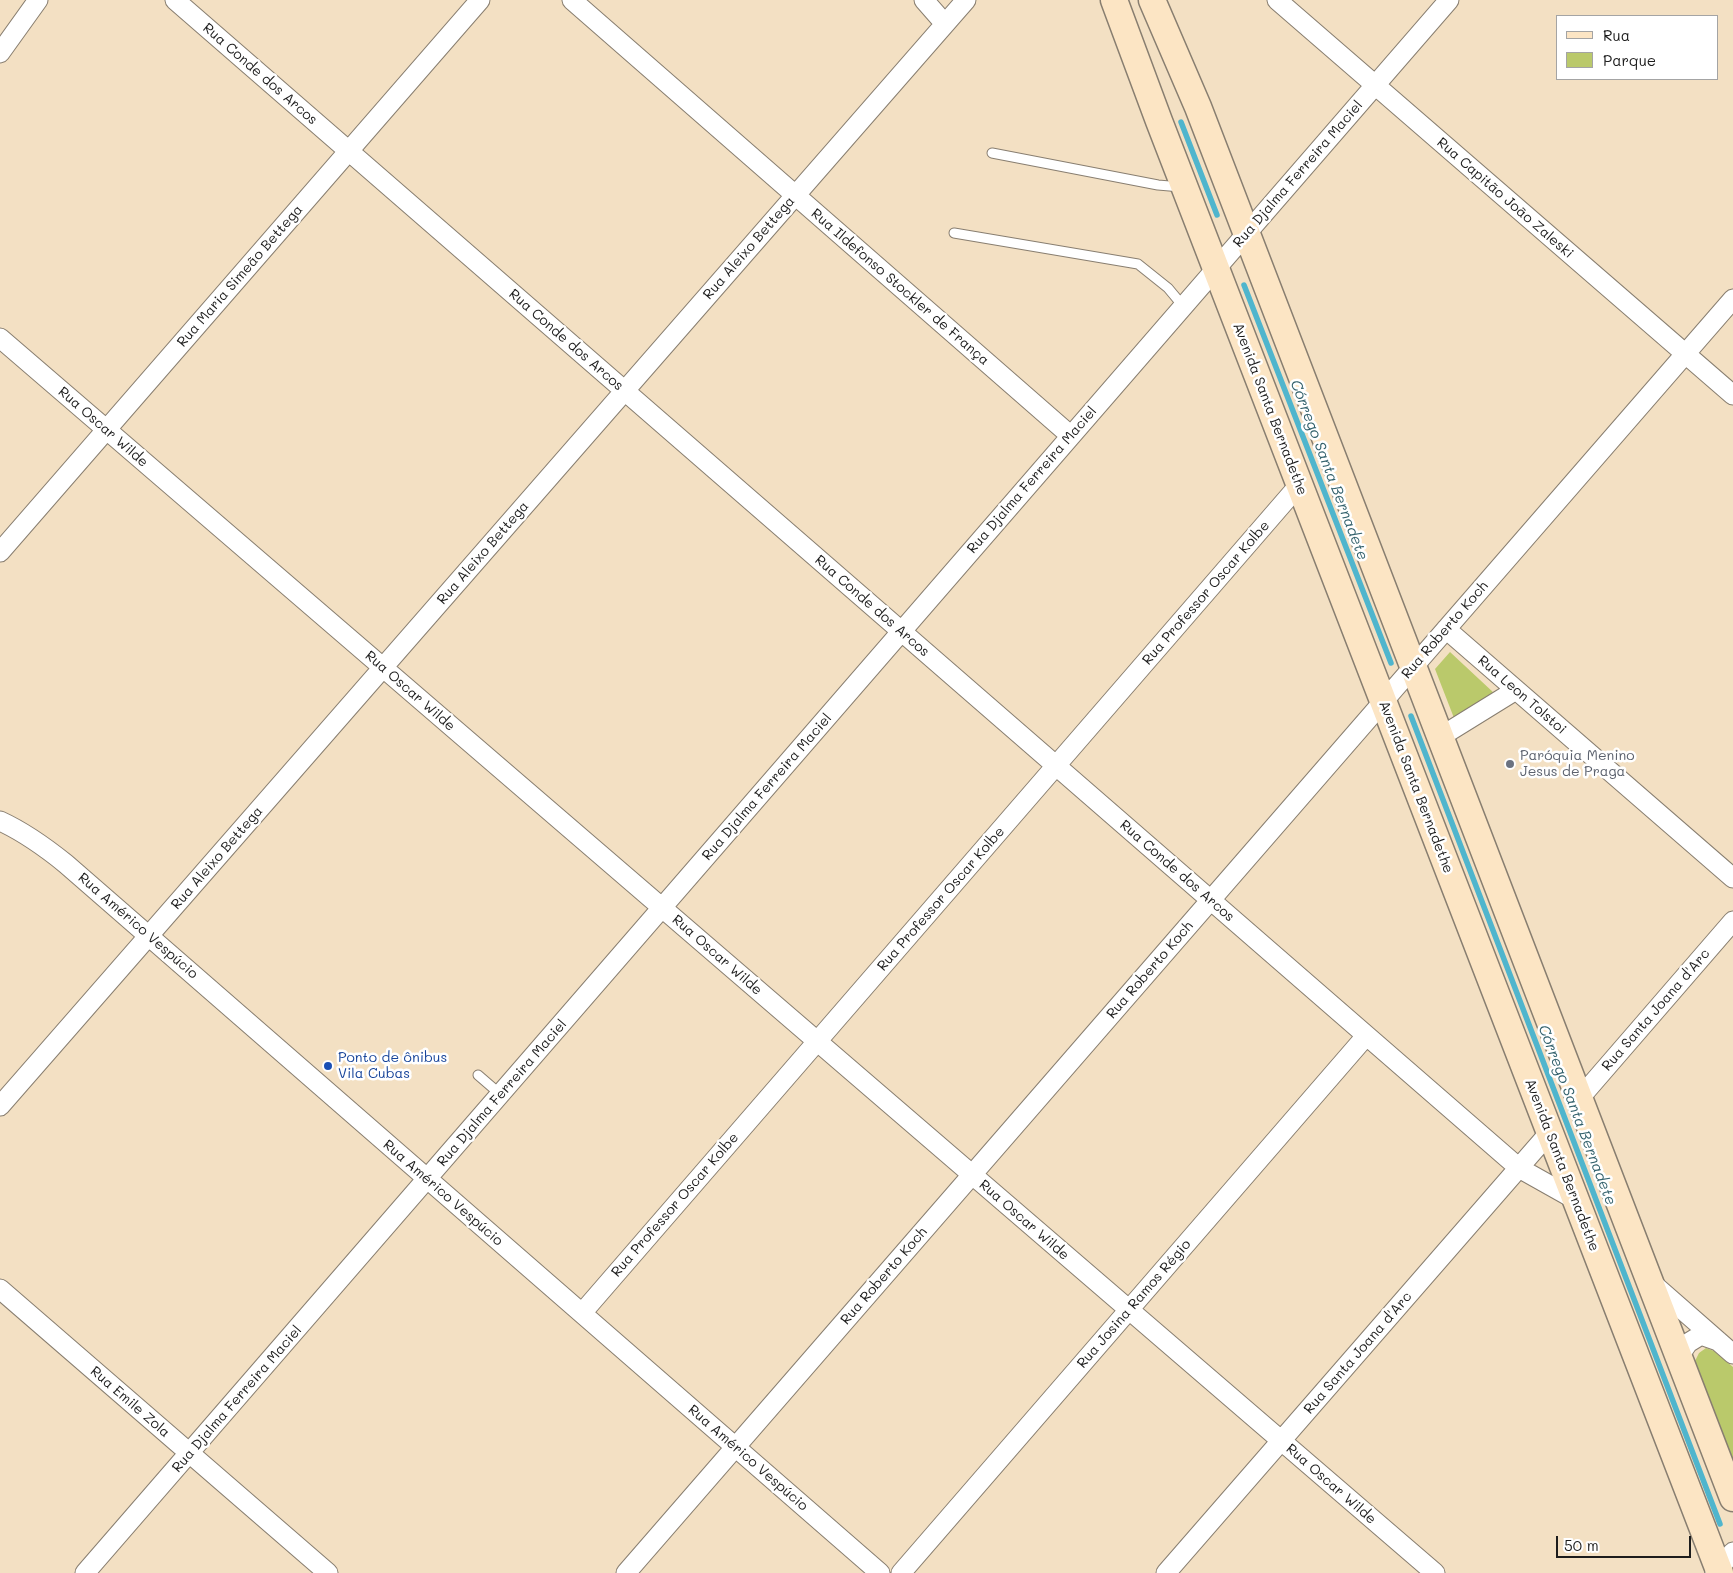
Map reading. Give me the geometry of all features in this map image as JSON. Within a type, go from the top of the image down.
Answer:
[{"type":"main road","name":"Avenida Santa Bernadethe","points":[[1114,0],[1184,187],[1576,1200],[1722,1567]]},
{"type":"main road","points":[[1152,0],[1198,106],[1733,1498]]},
{"type":"street","points":[[0,53],[38,0]]},
{"type":"street","name":"Rua Conde dos Arcos","points":[[175,0],[1518,1168],[1576,1200]]},
{"type":"street","name":"Rua Maria Simeão Bettega","points":[[0,552],[480,0]]},
{"type":"street","name":"Rua Ildefonso Stockler de França","points":[[572,0],[1071,436]]},
{"type":"street","points":[[924,0],[945,24]]},
{"type":"street","name":"Rua Aleixo Bettega","points":[[0,1106],[966,0]]},
{"type":"street","name":"Rua Capitão João Zaleski","points":[[1276,0],[1733,395]]},
{"type":"street","name":"Rua Djalma Ferreira Maciel","points":[[86,1573],[1449,0]]},
{"type":"street","name":"Rua Roberto Koch","points":[[626,1573],[1733,299]]},
{"type":"street","name":"Rua Oscar Wilde","points":[[0,338],[1435,1573]]},
{"type":"street","name":"Rua Professor Oscar Kolbe","points":[[582,1313],[1299,485]]},
{"type":"street","name":"Rua Leon Tolstoi","points":[[1446,629],[1733,878]]},
{"type":"street","points":[[1440,737],[1516,690]]},
{"type":"street","name":"Rua Américo Vespúcio","points":[[0,821],[23,832],[45,847],[880,1573]]},
{"type":"street","name":"Rua Santa Joana d'Arc","points":[[1579,1099],[1733,921]]},
{"type":"street","name":"Rua Josina Ramos Régio","points":[[902,1573],[1366,1036]]},
{"type":"street","name":"Rua Santa Joana d'Arc","points":[[1166,1573],[1550,1132]]},
{"type":"street","points":[[1650,1282],[1733,1354]]},
{"type":"street","name":"Rua Emile Zola","points":[[0,1289],[328,1573]]},
{"type":"street","points":[[1679,1356],[1688,1343],[1701,1335],[1718,1341]]},
{"type":"lane","points":[[992,153],[1158,185],[1184,187]]},
{"type":"lane","points":[[954,234],[1138,264],[1168,288],[1184,306]]},
{"type":"lane","points":[[478,1075],[500,1094]]},
{"type":"green space","points":[[1450,652],[1494,693],[1454,718],[1435,669]]},
{"type":"green space","points":[[1706,1348],[1714,1351],[1733,1367],[1733,1460],[1695,1361],[1699,1353]]},
{"type":"waterway","name":"Córrego Santa Bernadete","points":[[1181,122],[1217,215]]},
{"type":"waterway","name":"Córrego Santa Bernadete","points":[[1244,285],[1391,663]]},
{"type":"waterway","name":"Córrego Santa Bernadete","points":[[1411,716],[1720,1524]]},
{"type":"place","name":"Paróquia Menino Jesus de Praga","points":[[1510,764]]},
{"type":"place","name":"Ponto de ônibus Vila Cubas","points":[[328,1066]]}]
